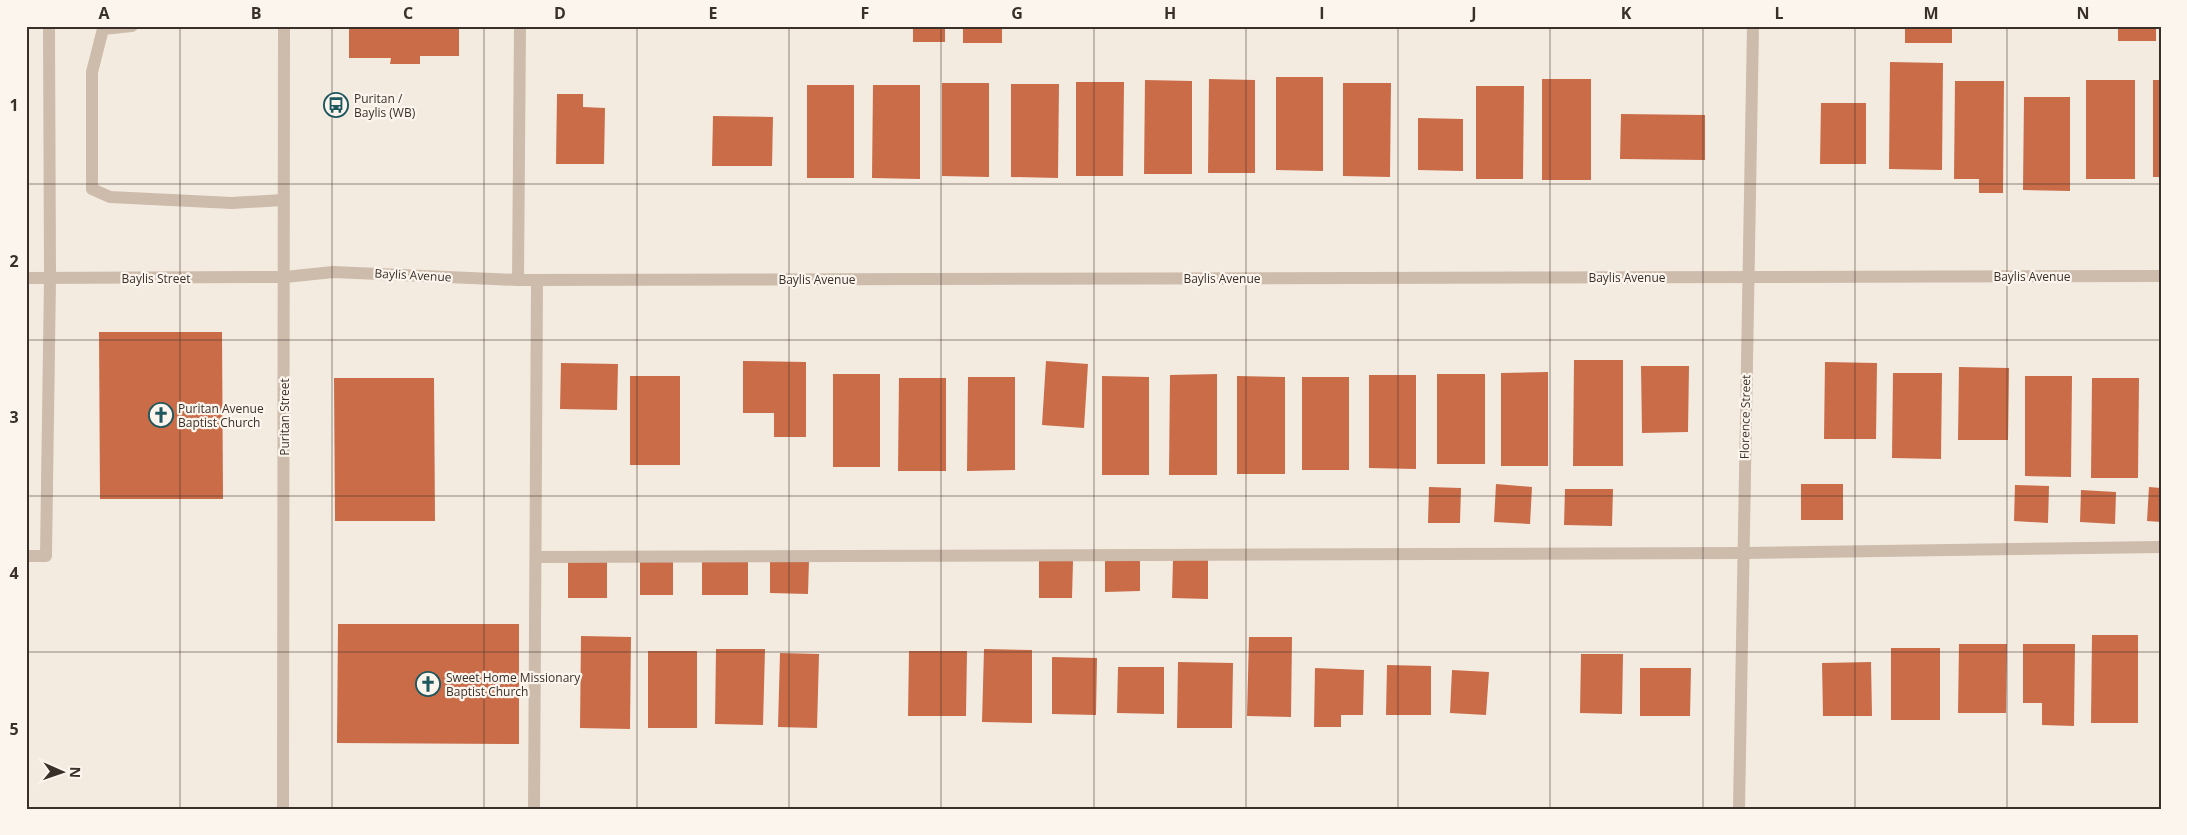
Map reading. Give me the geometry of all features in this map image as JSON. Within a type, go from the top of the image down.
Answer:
[{"type":"street","points":[[26,556],[46,556],[50,278],[49,26]]},
{"type":"street","points":[[132,26],[103,29],[92,72],[92,189],[110,197],[232,202],[283,200]]},
{"type":"street","name":"Puritan Street","points":[[283,809],[284,26]]},
{"type":"street","points":[[518,280],[520,26]]},
{"type":"street","name":"Florence Street","points":[[1739,809],[1747,277],[1750,226],[1753,26]]},
{"type":"street","name":"Baylis Avenue","points":[[285,277],[333,272],[518,280],[2161,276]]},
{"type":"street","name":"Baylis Street","points":[[26,278],[285,277]]},
{"type":"street","points":[[534,809],[537,280]]},
{"type":"street","points":[[536,557],[1743,553],[2161,547]]},
{"type":"building","points":[[349,26],[459,26],[459,56],[420,56],[420,64],[390,64],[391,58],[349,58]]},
{"type":"building","points":[[913,26],[945,26],[945,42],[913,42]]},
{"type":"building","points":[[963,26],[1002,26],[1002,43],[963,43]]},
{"type":"building","points":[[1905,26],[1952,26],[1952,43],[1905,43]]},
{"type":"building","points":[[2118,26],[2156,26],[2156,41],[2118,41]]},
{"type":"building","points":[[1890,62],[1943,63],[1942,170],[1889,169]]},
{"type":"building","points":[[1276,77],[1323,77],[1323,171],[1276,170]]},
{"type":"building","points":[[1209,79],[1255,80],[1255,173],[1208,173]]},
{"type":"building","points":[[1542,79],[1591,79],[1591,180],[1542,180]]},
{"type":"building","points":[[1145,80],[1192,81],[1192,174],[1144,174]]},
{"type":"building","points":[[2086,80],[2135,80],[2135,179],[2086,179]]},
{"type":"building","points":[[2153,80],[2161,80],[2161,177],[2153,177]]},
{"type":"building","points":[[1955,81],[2004,81],[2003,193],[1979,193],[1979,179],[1954,179]]},
{"type":"building","points":[[1076,82],[1124,82],[1123,176],[1076,176]]},
{"type":"building","points":[[942,83],[989,83],[989,177],[942,176]]},
{"type":"building","points":[[1343,83],[1391,83],[1390,177],[1343,176]]},
{"type":"building","points":[[1011,84],[1059,84],[1058,178],[1011,177]]},
{"type":"building","points":[[807,85],[854,85],[854,178],[807,178]]},
{"type":"building","points":[[873,85],[920,85],[920,179],[872,178]]},
{"type":"building","points":[[1476,86],[1524,86],[1523,179],[1476,179]]},
{"type":"building","points":[[557,94],[583,94],[583,107],[605,108],[604,164],[556,164]]},
{"type":"building","points":[[2024,97],[2070,97],[2070,191],[2023,190]]},
{"type":"building","points":[[1821,103],[1866,103],[1866,164],[1820,164]]},
{"type":"building","points":[[1621,114],[1705,115],[1705,160],[1620,159]]},
{"type":"building","points":[[713,116],[773,117],[772,166],[712,166]]},
{"type":"building","points":[[1418,118],[1463,119],[1463,171],[1418,170]]},
{"type":"building","name":"Puritan Avenue Baptist Church","points":[[99,332],[222,332],[223,499],[100,499]]},
{"type":"building","points":[[1574,360],[1623,360],[1623,466],[1573,466]]},
{"type":"building","points":[[743,361],[806,362],[806,437],[774,437],[774,413],[743,413]]},
{"type":"building","points":[[1046,361],[1088,364],[1084,428],[1042,425]]},
{"type":"building","points":[[1825,362],[1877,363],[1876,439],[1824,439]]},
{"type":"building","points":[[561,363],[618,364],[617,410],[560,409]]},
{"type":"building","points":[[1641,366],[1689,366],[1688,432],[1642,433]]},
{"type":"building","points":[[1959,367],[2009,368],[2008,440],[1958,440]]},
{"type":"building","points":[[1548,372],[1548,466],[1501,466],[1501,373]]},
{"type":"building","points":[[1893,373],[1942,373],[1941,459],[1892,458]]},
{"type":"building","points":[[833,374],[880,374],[880,467],[833,467]]},
{"type":"building","points":[[1217,374],[1217,475],[1169,475],[1170,375]]},
{"type":"building","points":[[1437,374],[1485,374],[1485,464],[1437,464]]},
{"type":"building","points":[[1369,375],[1416,375],[1416,469],[1369,468]]},
{"type":"building","points":[[630,376],[680,376],[680,465],[630,465]]},
{"type":"building","points":[[1102,376],[1149,377],[1149,475],[1102,475]]},
{"type":"building","points":[[1237,376],[1285,377],[1285,474],[1237,474]]},
{"type":"building","points":[[2025,376],[2072,376],[2071,477],[2025,476]]},
{"type":"building","points":[[968,377],[1015,377],[1015,470],[967,471]]},
{"type":"building","points":[[1302,377],[1349,377],[1349,470],[1302,470]]},
{"type":"building","points":[[334,378],[434,378],[435,521],[335,521]]},
{"type":"building","points":[[899,378],[946,378],[946,471],[898,471]]},
{"type":"building","points":[[2092,378],[2139,378],[2138,478],[2091,478]]},
{"type":"building","points":[[1496,484],[1532,487],[1530,524],[1494,522]]},
{"type":"building","points":[[1801,484],[1843,484],[1843,520],[1801,520]]},
{"type":"building","points":[[2015,485],[2049,486],[2048,523],[2014,521]]},
{"type":"building","points":[[1429,487],[1461,488],[1460,523],[1428,523]]},
{"type":"building","points":[[2149,487],[2161,488],[2161,522],[2147,521]]},
{"type":"building","points":[[1565,489],[1613,489],[1612,526],[1564,525]]},
{"type":"building","points":[[2081,490],[2116,492],[2115,524],[2080,522]]},
{"type":"building","points":[[702,558],[748,558],[748,595],[702,595]]},
{"type":"building","points":[[568,559],[607,559],[607,598],[568,598]]},
{"type":"building","points":[[770,559],[809,560],[808,594],[770,593]]},
{"type":"building","points":[[1039,560],[1073,561],[1072,598],[1039,598]]},
{"type":"building","points":[[1105,560],[1140,560],[1140,591],[1105,592]]},
{"type":"building","points":[[1173,560],[1208,560],[1208,599],[1172,598]]},
{"type":"building","points":[[640,562],[673,562],[673,595],[640,595]]},
{"type":"building","name":"Sweet Home Missionary Baptist Church","points":[[338,624],[519,624],[519,744],[337,743]]},
{"type":"building","points":[[2092,635],[2138,635],[2138,723],[2091,723]]},
{"type":"building","points":[[581,636],[631,637],[630,729],[580,728]]},
{"type":"building","points":[[1249,637],[1292,637],[1291,717],[1247,716]]},
{"type":"building","points":[[1959,644],[2007,644],[2006,713],[1958,713]]},
{"type":"building","points":[[2023,644],[2075,644],[2074,726],[2042,725],[2042,703],[2023,703]]},
{"type":"building","points":[[1891,648],[1940,648],[1940,720],[1891,720]]},
{"type":"building","points":[[716,649],[765,649],[763,725],[715,724]]},
{"type":"building","points":[[984,649],[1032,650],[1032,723],[982,722]]},
{"type":"building","points":[[648,651],[697,651],[697,728],[648,728]]},
{"type":"building","points":[[909,651],[967,651],[966,716],[908,716]]},
{"type":"building","points":[[780,653],[819,654],[817,728],[778,727]]},
{"type":"building","points":[[1581,654],[1623,654],[1622,714],[1580,713]]},
{"type":"building","points":[[1052,657],[1097,658],[1096,715],[1052,714]]},
{"type":"building","points":[[1178,662],[1233,663],[1232,728],[1177,728]]},
{"type":"building","points":[[1871,662],[1872,716],[1823,716],[1822,663]]},
{"type":"building","points":[[1387,665],[1431,666],[1431,715],[1386,715]]},
{"type":"building","points":[[1118,667],[1164,667],[1164,714],[1117,713]]},
{"type":"building","points":[[1315,668],[1364,670],[1363,715],[1341,715],[1341,727],[1314,727]]},
{"type":"building","points":[[1640,668],[1691,668],[1690,716],[1640,716]]},
{"type":"building","points":[[1452,670],[1489,672],[1486,715],[1450,713]]},
{"type":"place","name":"Puritan / Baylis (WB)","points":[[336,105]]},
{"type":"place","name":"Puritan Avenue Baptist Church","points":[[161,415]]},
{"type":"place","name":"Sweet Home Missionary Baptist Church","points":[[428,684]]}]
